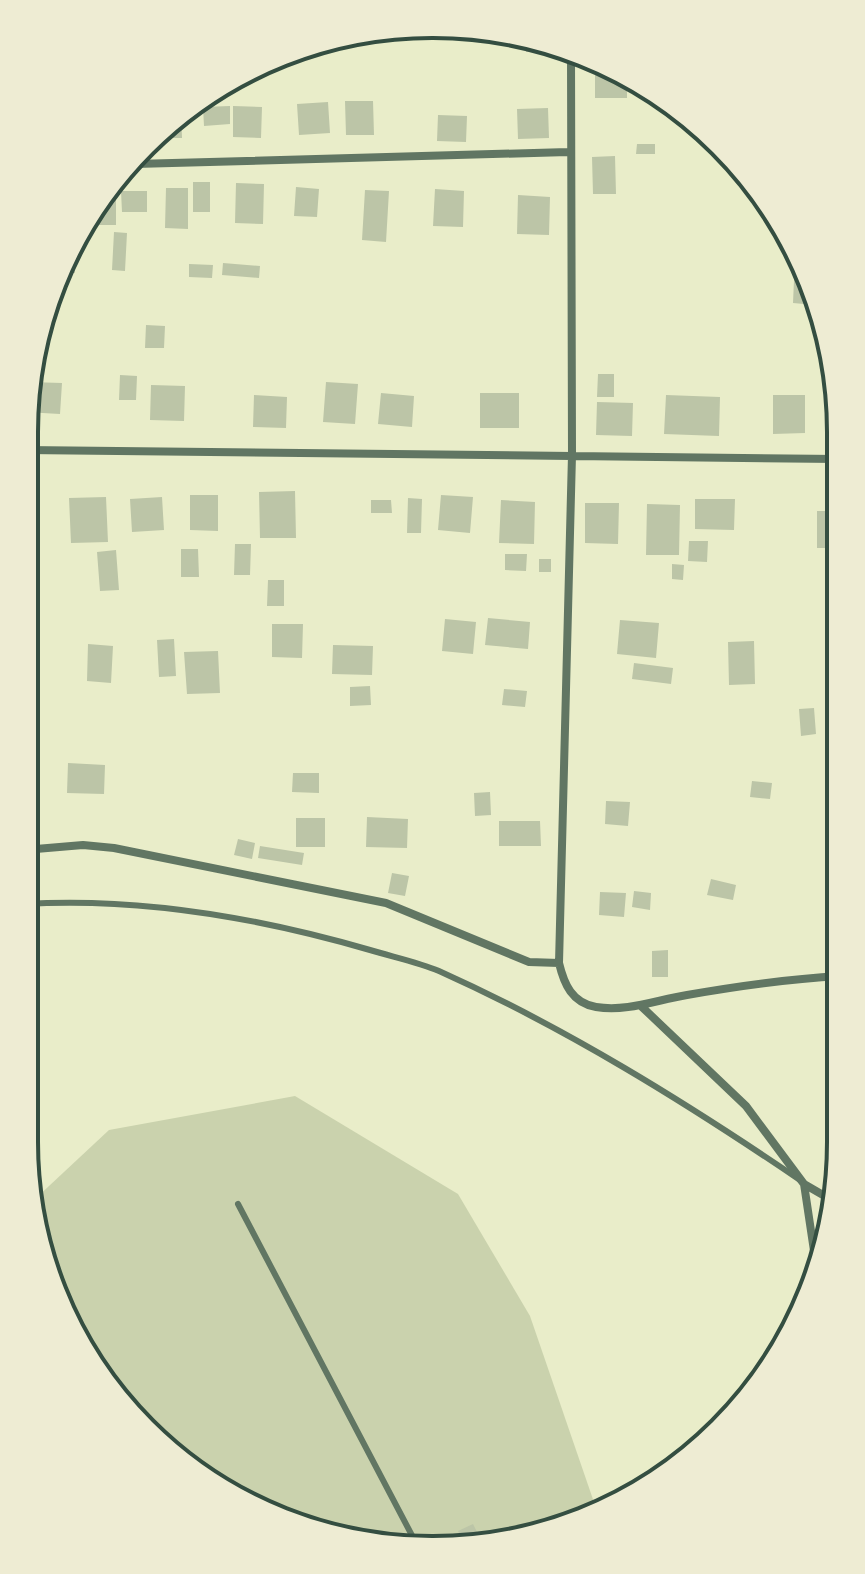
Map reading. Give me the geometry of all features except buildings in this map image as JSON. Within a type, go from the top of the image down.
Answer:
[{"type":"street","points":[[571,63],[568,152],[572,455],[559,963],[563,982],[574,997],[594,1007],[641,1006],[775,980],[827,977]]},
{"type":"street","points":[[144,164],[568,152]]},
{"type":"street","points":[[38,450],[827,459]]},
{"type":"street","points":[[38,849],[83,845],[114,848],[340,892],[386,903],[529,962],[559,963]]},
{"type":"street","points":[[641,1006],[746,1106],[804,1184],[824,1195]]},
{"type":"street","points":[[804,1184],[813,1246]]},
{"type":"lane","points":[[38,903],[69,901],[287,926],[437,970],[601,1053],[711,1120],[804,1184]]},
{"type":"lane","points":[[238,1204],[412,1535]]},
{"type":"green space","points":[[295,1096],[458,1194],[530,1316],[594,1501],[535,1523],[484,1533],[432,1536],[381,1533],[330,1523],[282,1506],[235,1483],[192,1454],[136,1402],[104,1361],[68,1292],[51,1244],[41,1193],[109,1130]]}]
